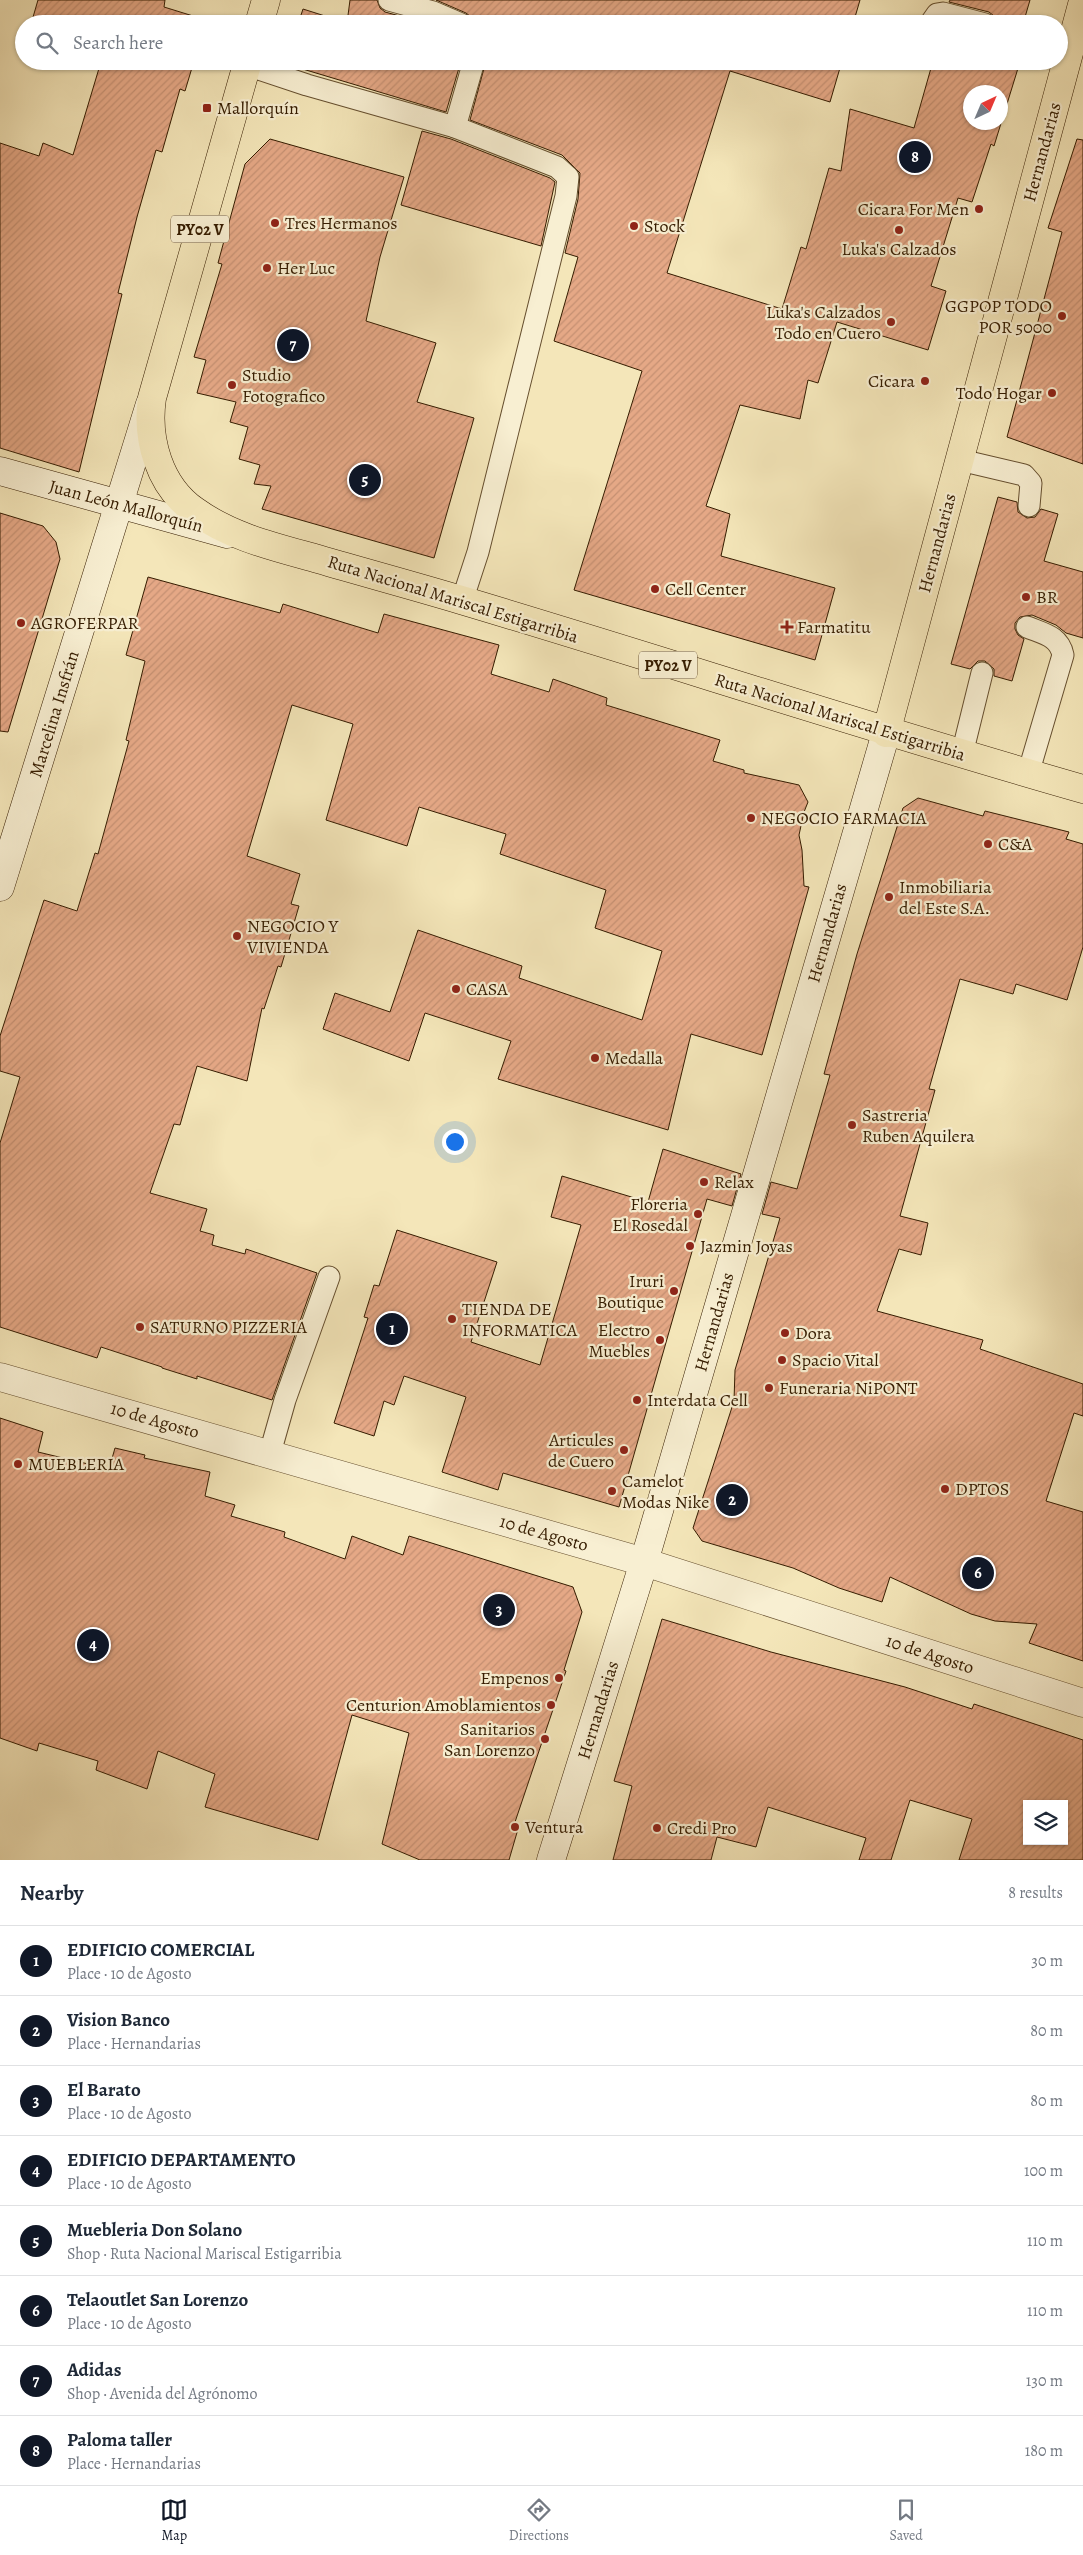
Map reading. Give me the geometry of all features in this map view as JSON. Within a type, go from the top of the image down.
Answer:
[{"type":"highway","points":[[262,15],[266,0]]},
{"type":"highway","name":"Hernandarias","points":[[1068,37],[1083,1]]},
{"type":"highway","name":"PY02 V","points":[[246,70],[152,398],[151,435],[166,479],[176,495],[210,521],[253,541]]},
{"type":"highway","name":"Hernandarias","points":[[886,733],[960,460],[1058,70]]},
{"type":"highway","name":"Ruta Nacional Mariscal Estigarribia","points":[[253,541],[462,601],[886,733],[1083,789]]},
{"type":"main road","name":"Marcelina Insfrán","points":[[0,887],[152,398]]},
{"type":"main road","name":"Juan León Mallorquín","points":[[0,471],[119,506],[253,541]]},
{"type":"main road","name":"Hernandarias","points":[[551,1860],[644,1562],[886,733]]},
{"type":"main road","name":"10 de Agosto","points":[[0,1377],[270,1453],[644,1562],[1083,1704]]},
{"type":"lane","points":[[389,0],[440,15]]},
{"type":"lane","points":[[936,15],[943,13],[951,15]]},
{"type":"lane","points":[[267,70],[307,85],[456,127],[557,167],[568,177],[566,196],[478,552],[462,601]]},
{"type":"lane","points":[[456,127],[472,70]]},
{"type":"lane","points":[[960,460],[1024,475],[1031,483],[1029,506]]},
{"type":"lane","points":[[1027,627],[1056,639],[1061,645],[1063,655],[1028,774]]},
{"type":"lane","points":[[962,754],[982,673]]},
{"type":"lane","points":[[270,1453],[285,1400],[328,1276]]},
{"type":"building","points":[[38,0],[165,0],[164,7],[190,15],[34,15]]},
{"type":"building","points":[[350,0],[377,0],[380,8],[385,12],[396,15],[348,15]]},
{"type":"building","points":[[436,0],[860,0],[856,15],[468,15]]},
{"type":"building","points":[[950,0],[1030,0],[1026,15],[993,15],[989,12],[949,2]]},
{"type":"building","points":[[303,9],[322,15],[301,15]]},
{"type":"building","points":[[98,70],[191,70],[185,91],[180,89],[162,152],[156,150],[137,217],[118,293],[122,294],[79,472],[0,448],[0,143],[39,156],[43,143],[73,155]]},
{"type":"building","points":[[306,70],[458,70],[446,112]]},
{"type":"building","points":[[484,70],[839,70],[830,102],[730,71],[667,273],[782,309],[801,247],[806,249],[829,168],[841,171],[850,109],[914,128],[930,70],[1017,70],[1008,101],[1008,85],[963,85],[963,130],[999,130],[994,146],[991,144],[972,202],[958,198],[931,286],[946,291],[928,350],[837,322],[818,383],[808,380],[800,419],[740,405],[706,506],[730,514],[721,556],[835,588],[815,660],[574,590],[642,371],[554,341],[578,257],[565,253],[578,199],[580,173],[562,155],[470,120]]},
{"type":"building","points":[[422,131],[451,139],[550,178],[555,182],[541,246],[401,205]]},
{"type":"building","points":[[270,139],[404,177],[380,257],[366,321],[436,343],[417,402],[474,418],[434,558],[262,509],[271,486],[254,484],[260,465],[239,459],[248,427],[230,422],[236,402],[197,393],[206,360],[194,357],[222,264],[218,263],[245,164]]},
{"type":"building","points":[[1077,139],[1083,140],[1083,464],[1007,437],[1062,232],[1048,228]]},
{"type":"building","name":"BR","points":[[998,497],[1017,502],[1018,512],[1027,518],[1035,517],[1041,509],[1058,514],[1044,561],[1083,572],[1083,638],[1066,633],[1056,625],[1032,615],[1020,617],[1015,623],[1015,629],[1018,635],[1024,639],[1012,681],[994,676],[994,669],[985,661],[978,661],[970,669],[951,664]]},
{"type":"building","name":"AGROFERPAR","points":[[0,513],[43,526],[56,542],[60,559],[8,732],[0,731]]},
{"type":"building","points":[[148,577],[280,613],[283,604],[378,633],[384,614],[499,645],[491,674],[549,692],[553,679],[607,698],[606,705],[720,740],[713,761],[744,770],[744,773],[799,785],[808,802],[799,835],[802,850],[804,886],[809,887],[762,1055],[691,1034],[668,1130],[498,1079],[511,1041],[425,1013],[409,1061],[323,1029],[335,993],[390,1012],[418,930],[522,966],[519,978],[642,1020],[662,951],[595,928],[606,890],[500,854],[506,834],[419,807],[407,846],[326,820],[353,724],[292,705],[247,856],[300,874],[291,904],[299,906],[281,967],[278,966],[264,1009],[262,1008],[247,1081],[197,1066],[180,1125],[174,1124],[150,1193],[207,1209],[200,1231],[214,1235],[212,1245],[245,1254],[246,1249],[317,1273],[272,1400],[197,1376],[197,1379],[101,1347],[97,1358],[0,1327],[0,1143],[20,1077],[0,1071],[0,1036],[44,900],[77,911],[95,853],[98,854],[129,741],[126,740],[145,661],[126,655]]},
{"type":"building","points":[[918,798],[983,816],[985,811],[1069,832],[1066,839],[1083,844],[1083,947],[1067,1000],[1016,984],[1013,994],[960,979],[929,1089],[935,1090],[900,1216],[928,1223],[921,1255],[899,1249],[877,1311],[983,1340],[980,1349],[1083,1384],[1083,1416],[1074,1413],[1046,1501],[1083,1512],[1083,1661],[1029,1643],[1037,1624],[995,1621],[971,1614],[890,1577],[882,1602],[839,1588],[793,1568],[702,1541],[693,1528],[734,1401],[735,1370],[780,1218],[762,1214],[771,1182],[797,1189],[830,1075],[824,1074],[857,954],[903,808]]},
{"type":"building","points":[[663,1149],[741,1174],[732,1206],[707,1199],[619,1507],[503,1473],[498,1490],[442,1472],[466,1397],[404,1376],[394,1405],[384,1401],[374,1436],[334,1423],[368,1318],[364,1317],[374,1285],[379,1286],[397,1230],[497,1262],[471,1342],[540,1365],[581,1225],[551,1217],[562,1176],[648,1202]]},
{"type":"building","points":[[0,1418],[43,1432],[38,1452],[109,1469],[115,1448],[145,1455],[144,1458],[210,1472],[205,1496],[235,1505],[231,1516],[285,1532],[284,1537],[345,1559],[352,1536],[403,1555],[409,1536],[573,1587],[582,1612],[564,1670],[566,1671],[513,1828],[518,1829],[509,1860],[420,1860],[382,1844],[409,1733],[352,1715],[318,1840],[205,1807],[215,1774],[158,1751],[147,1789],[96,1770],[98,1761],[39,1743],[37,1751],[0,1738]]},
{"type":"building","points":[[662,1619],[771,1652],[905,1687],[972,1709],[974,1704],[1083,1740],[1083,1860],[959,1860],[972,1819],[910,1800],[891,1860],[859,1860],[866,1838],[768,1807],[756,1847],[717,1837],[711,1860],[613,1860],[632,1786],[614,1781]]},
{"type":"place","name":"Mallorquín","points":[[207,108]]},
{"type":"place","name":"Paloma taller","points":[[915,157]]},
{"type":"place","name":"Cicara For Men","points":[[979,209]]},
{"type":"place","name":"Tres Hermanos","points":[[275,223]]},
{"type":"place","name":"Stock","points":[[634,226]]},
{"type":"place","name":"Luka's Calzados","points":[[899,230]]},
{"type":"place","name":"Her Luc","points":[[267,268]]},
{"type":"place","name":"GGPOP TODO POR 5000","points":[[1062,316]]},
{"type":"place","name":"Luka's Calzados Todo en Cuero","points":[[891,322]]},
{"type":"place","name":"Adidas","points":[[293,345]]},
{"type":"place","name":"Cicara","points":[[925,381]]},
{"type":"place","name":"Studio Fotografico","points":[[232,385]]},
{"type":"place","name":"Todo Hogar","points":[[1052,393]]},
{"type":"place","name":"Muebleria Don Solano","points":[[365,480]]},
{"type":"place","name":"Cell Center","points":[[655,589]]},
{"type":"place","name":"BR","points":[[1026,597]]},
{"type":"place","name":"AGROFERPAR","points":[[21,623]]},
{"type":"place","name":"Farmatitu","points":[[787,627]]},
{"type":"place","name":"NEGOCIO FARMACIA","points":[[751,818]]},
{"type":"place","name":"C&A","points":[[988,844]]},
{"type":"place","name":"Inmobiliaria del Este S.A.","points":[[889,897]]},
{"type":"place","name":"NEGOCIO Y VIVIENDA","points":[[237,936]]},
{"type":"place","name":"CASA","points":[[456,989]]},
{"type":"place","name":"Medalla","points":[[595,1058]]},
{"type":"place","name":"Sastreria Ruben Aquilera","points":[[852,1125]]},
{"type":"place","name":"Relax","points":[[704,1182]]},
{"type":"place","name":"Floreria El Rosedal","points":[[698,1214]]},
{"type":"place","name":"Jazmin Joyas","points":[[690,1246]]},
{"type":"place","name":"Iruri Boutique","points":[[674,1291]]},
{"type":"place","name":"TIENDA DE INFORMATICA","points":[[452,1319]]},
{"type":"place","name":"SATURNO PIZZERIA","points":[[140,1327]]},
{"type":"place","name":"EDIFICIO COMERCIAL","points":[[392,1329]]},
{"type":"place","name":"Dora","points":[[785,1333]]},
{"type":"place","name":"Electro Muebles","points":[[660,1340]]},
{"type":"place","name":"Spacio Vital","points":[[782,1360]]},
{"type":"place","name":"Funeraria NiPONT","points":[[769,1388]]},
{"type":"place","name":"Interdata Cell","points":[[637,1400]]},
{"type":"place","name":"Articules de Cuero","points":[[624,1450]]},
{"type":"place","name":"MUEBLERIA","points":[[18,1464]]},
{"type":"place","name":"DPTOS","points":[[945,1489]]},
{"type":"place","name":"Camelot Modas Nike","points":[[612,1491]]},
{"type":"place","name":"Vision Banco","points":[[732,1500]]},
{"type":"place","name":"Telaoutlet San Lorenzo","points":[[978,1573]]},
{"type":"place","name":"El Barato","points":[[499,1610]]},
{"type":"place","name":"EDIFICIO DEPARTAMENTO","points":[[93,1645]]},
{"type":"place","name":"Empenos","points":[[559,1678]]},
{"type":"place","name":"Centurion Amoblamientos","points":[[551,1705]]},
{"type":"place","name":"Sanitarios San Lorenzo","points":[[545,1739]]},
{"type":"place","name":"Ventura","points":[[515,1827]]},
{"type":"place","name":"Credi Pro","points":[[657,1828]]}]
